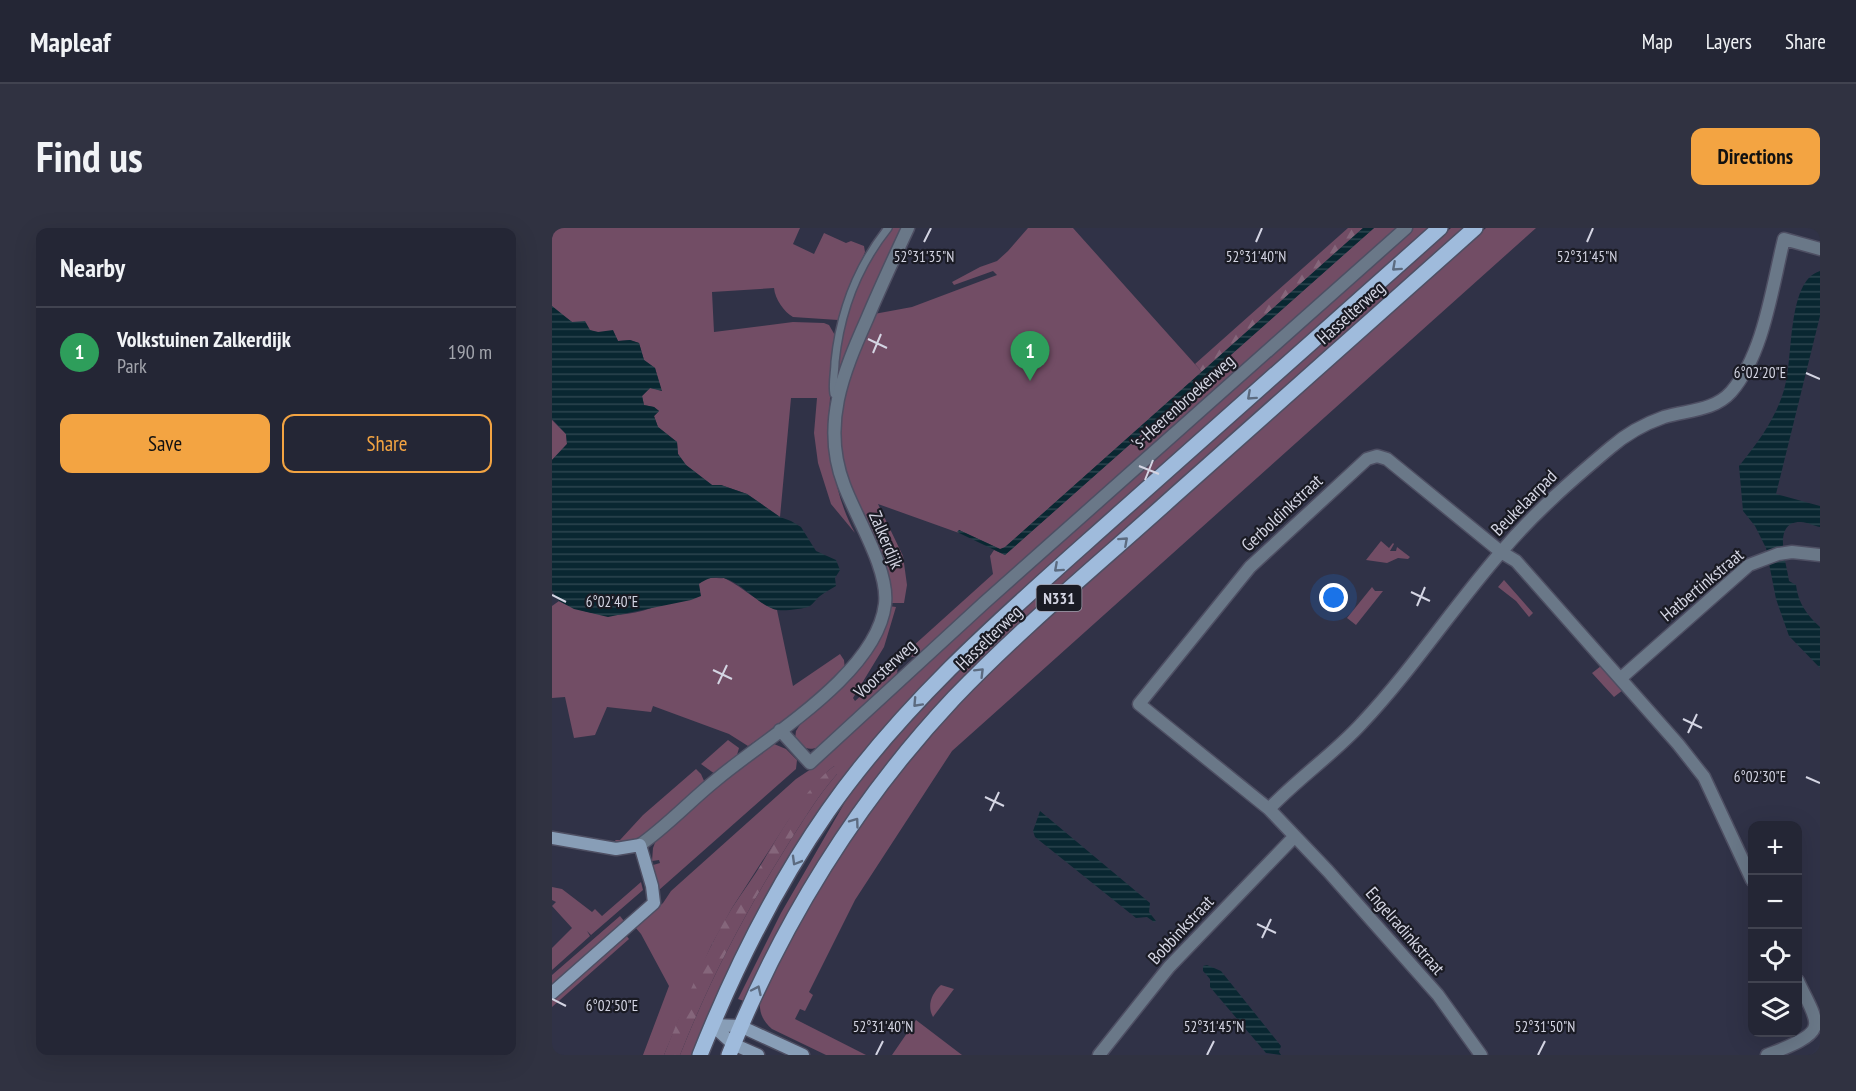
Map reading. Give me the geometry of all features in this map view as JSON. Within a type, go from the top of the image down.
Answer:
[{"type":"main road","name":"Hasselterweg","points":[[700,1055],[756,934],[803,850],[827,811],[902,719],[945,672],[1027,595],[1440,228]]},
{"type":"main road","name":"Hasselterweg","points":[[731,1049],[764,975],[818,876],[885,780],[954,699],[1034,621],[1475,228]]},
{"type":"street","name":"Zalkerdijk","points":[[640,845],[716,780],[825,696],[860,658],[879,626],[885,603],[885,587],[880,569],[842,481],[834,430],[843,378],[872,306],[908,228]]},
{"type":"street","name":"'s-Heerenbroekerweg","points":[[984,603],[1406,228]]},
{"type":"street","name":"Beukelaarpad","points":[[1269,809],[1361,725],[1407,672],[1501,552],[1537,512],[1630,432],[1667,416],[1692,412],[1713,405],[1730,393],[1753,357],[1762,330],[1784,239],[1820,249]]},
{"type":"street","name":"Gerboldinkstraat","points":[[1295,836],[1269,809],[1139,704],[1250,567],[1367,459],[1377,456],[1391,462],[1501,552],[1516,561],[1621,678]]},
{"type":"street","name":"Hatbertinkstraat","points":[[1621,678],[1749,565],[1766,557],[1792,552],[1820,555]]},
{"type":"street","name":"Voorsterweg","points":[[780,730],[810,763],[984,603]]},
{"type":"street","points":[[1621,678],[1704,777],[1750,875]]},
{"type":"street","name":"Bobbinkstraat","points":[[1099,1055],[1169,967],[1295,836]]},
{"type":"street","name":"Engelradinkstraat","points":[[1295,836],[1438,995],[1481,1055]]},
{"type":"street","points":[[552,837],[616,849],[640,845],[652,886],[654,903],[552,993]]},
{"type":"street","points":[[1767,1055],[1812,1034],[1815,1026],[1814,1018],[1798,983]]},
{"type":"street","points":[[712,1025],[740,1026],[803,1055]]},
{"type":"street","points":[[712,1025],[731,1049],[758,1055]]},
{"type":"lane","name":"Zalkerdijk","points":[[838,397],[834,394],[833,386],[844,311],[861,268],[888,228]]},
{"type":"green space","points":[[552,228],[800,228],[793,244],[814,254],[824,233],[846,243],[851,241],[864,246],[865,252],[838,320],[793,317],[780,305],[774,288],[712,292],[714,332],[793,322],[829,325],[836,337],[830,412],[833,462],[837,487],[855,533],[831,504],[818,463],[814,433],[817,398],[791,398],[780,517],[747,494],[721,485],[712,485],[686,465],[678,454],[677,442],[658,427],[654,416],[659,411],[654,407],[644,405],[642,396],[650,388],[661,390],[655,368],[644,360],[639,343],[630,340],[618,341],[613,331],[601,332],[586,329],[567,319],[552,306]]},
{"type":"green space","points":[[892,228],[903,228],[838,376],[837,359],[840,340],[852,298],[871,259]]},
{"type":"green space","points":[[1028,228],[1073,228],[1202,372],[1003,549],[959,530],[959,533],[878,504],[903,556],[907,585],[904,603],[890,603],[847,482],[839,438],[842,391],[874,314],[912,307],[997,275],[993,271],[954,285],[952,282],[997,261]]},
{"type":"green space","points":[[1348,228],[1363,228],[1202,372],[1195,364]]},
{"type":"green space","points":[[1374,228],[1398,228],[917,657],[902,656],[993,574],[990,556],[994,550],[1005,555]]},
{"type":"green space","points":[[1413,228],[1430,228],[962,646],[757,914],[726,976],[692,1055],[680,1055],[714,977],[753,902],[808,813],[837,774],[834,766],[828,771],[788,821],[732,908],[711,946],[664,1055],[643,1055],[669,986],[635,927],[663,903],[671,891],[796,779],[811,769],[953,637]]},
{"type":"green space","points":[[1451,228],[1465,228],[943,700],[744,1001],[738,999],[781,913],[856,783],[938,689],[1020,611]]},
{"type":"green space","points":[[1486,228],[1536,228],[952,751],[855,900],[809,992],[813,995],[805,1011],[800,1009],[795,1019],[866,1055],[826,1055],[772,1029],[762,1016],[760,1001],[800,921],[836,862],[882,795],[953,710],[1041,623]]},
{"type":"green space","points":[[552,420],[566,434],[567,444],[552,460]]},
{"type":"green space","points":[[1381,541],[1389,548],[1394,544],[1390,551],[1396,551],[1397,547],[1410,557],[1408,559],[1398,558],[1387,563],[1366,560]]},
{"type":"green space","points":[[724,578],[777,610],[793,686],[840,654],[844,660],[845,670],[798,712],[748,746],[729,734],[653,706],[651,712],[607,707],[595,735],[574,738],[565,697],[552,698],[552,606],[559,601],[588,612],[616,615],[630,613],[659,605],[706,579]]},
{"type":"green space","points":[[1504,580],[1533,613],[1529,617],[1516,601],[1498,587]]},
{"type":"green space","points":[[1372,587],[1375,591],[1383,591],[1356,625],[1347,618]]},
{"type":"green space","points":[[889,606],[896,607],[884,647],[853,698],[855,701],[898,663],[897,676],[819,747],[808,749],[803,747],[795,739],[796,731],[801,723],[849,680]]},
{"type":"green space","points":[[1601,666],[1623,690],[1614,697],[1592,673]]},
{"type":"green space","points":[[728,740],[739,748],[737,755],[715,774],[701,764]]},
{"type":"green space","points":[[774,744],[786,749],[797,760],[796,769],[659,890],[653,865],[660,863],[659,860],[652,861],[656,840],[751,758]]},
{"type":"green space","points":[[834,766],[837,768],[837,774],[801,823],[740,927],[714,977],[680,1055],[664,1055],[703,962],[732,908],[796,809],[814,785]]},
{"type":"green space","points":[[696,769],[705,783],[639,838],[617,843],[615,840],[620,840],[643,815]]},
{"type":"green space","points":[[641,882],[643,890],[591,935],[587,931],[590,936],[552,970],[552,948],[572,928],[552,906],[556,902],[552,900],[552,887],[562,889],[592,912],[595,909],[602,916]]},
{"type":"green space","points":[[620,916],[624,921],[552,984],[552,975]]},
{"type":"green space","points":[[626,935],[629,939],[552,1007],[552,999]]},
{"type":"green space","points":[[941,985],[954,989],[933,1017],[930,1009],[931,1000]]},
{"type":"green space","points":[[916,1020],[962,1055],[892,1055]]},
{"type":"water","points":[[1363,228],[1374,228],[1005,555],[957,532],[959,530],[1000,549],[1005,547]]},
{"type":"water","points":[[1820,271],[1820,316],[1776,494],[1820,506],[1820,527],[1803,522],[1792,524],[1786,528],[1783,545],[1789,581],[1796,585],[1804,608],[1820,627],[1820,668],[1789,636],[1776,599],[1766,548],[1755,526],[1743,511],[1739,466],[1765,430],[1781,400],[1787,377],[1796,305],[1801,290],[1809,278]]},
{"type":"water","points":[[552,306],[572,322],[585,321],[590,330],[598,332],[613,330],[618,341],[630,340],[639,343],[644,360],[655,368],[662,391],[650,388],[642,396],[644,405],[654,407],[659,411],[654,416],[658,427],[677,442],[678,454],[686,465],[712,485],[721,485],[747,494],[780,517],[801,527],[816,551],[836,560],[840,570],[835,578],[836,586],[820,596],[810,606],[785,610],[769,607],[741,587],[721,578],[711,578],[699,584],[701,596],[691,600],[608,617],[574,609],[559,601],[552,591],[552,460],[567,444],[566,434],[552,419]]},
{"type":"water","points":[[1040,811],[1150,903],[1149,912],[1156,921],[1147,917],[1136,918],[1035,837],[1033,831]]},
{"type":"water","points":[[1207,965],[1221,971],[1281,1046],[1279,1052],[1281,1055],[1266,1053],[1210,987],[1210,979],[1203,971],[1203,966]]},
{"type":"place","name":"Volkstuinen Zalkerdijk","points":[[1030,381]]}]
